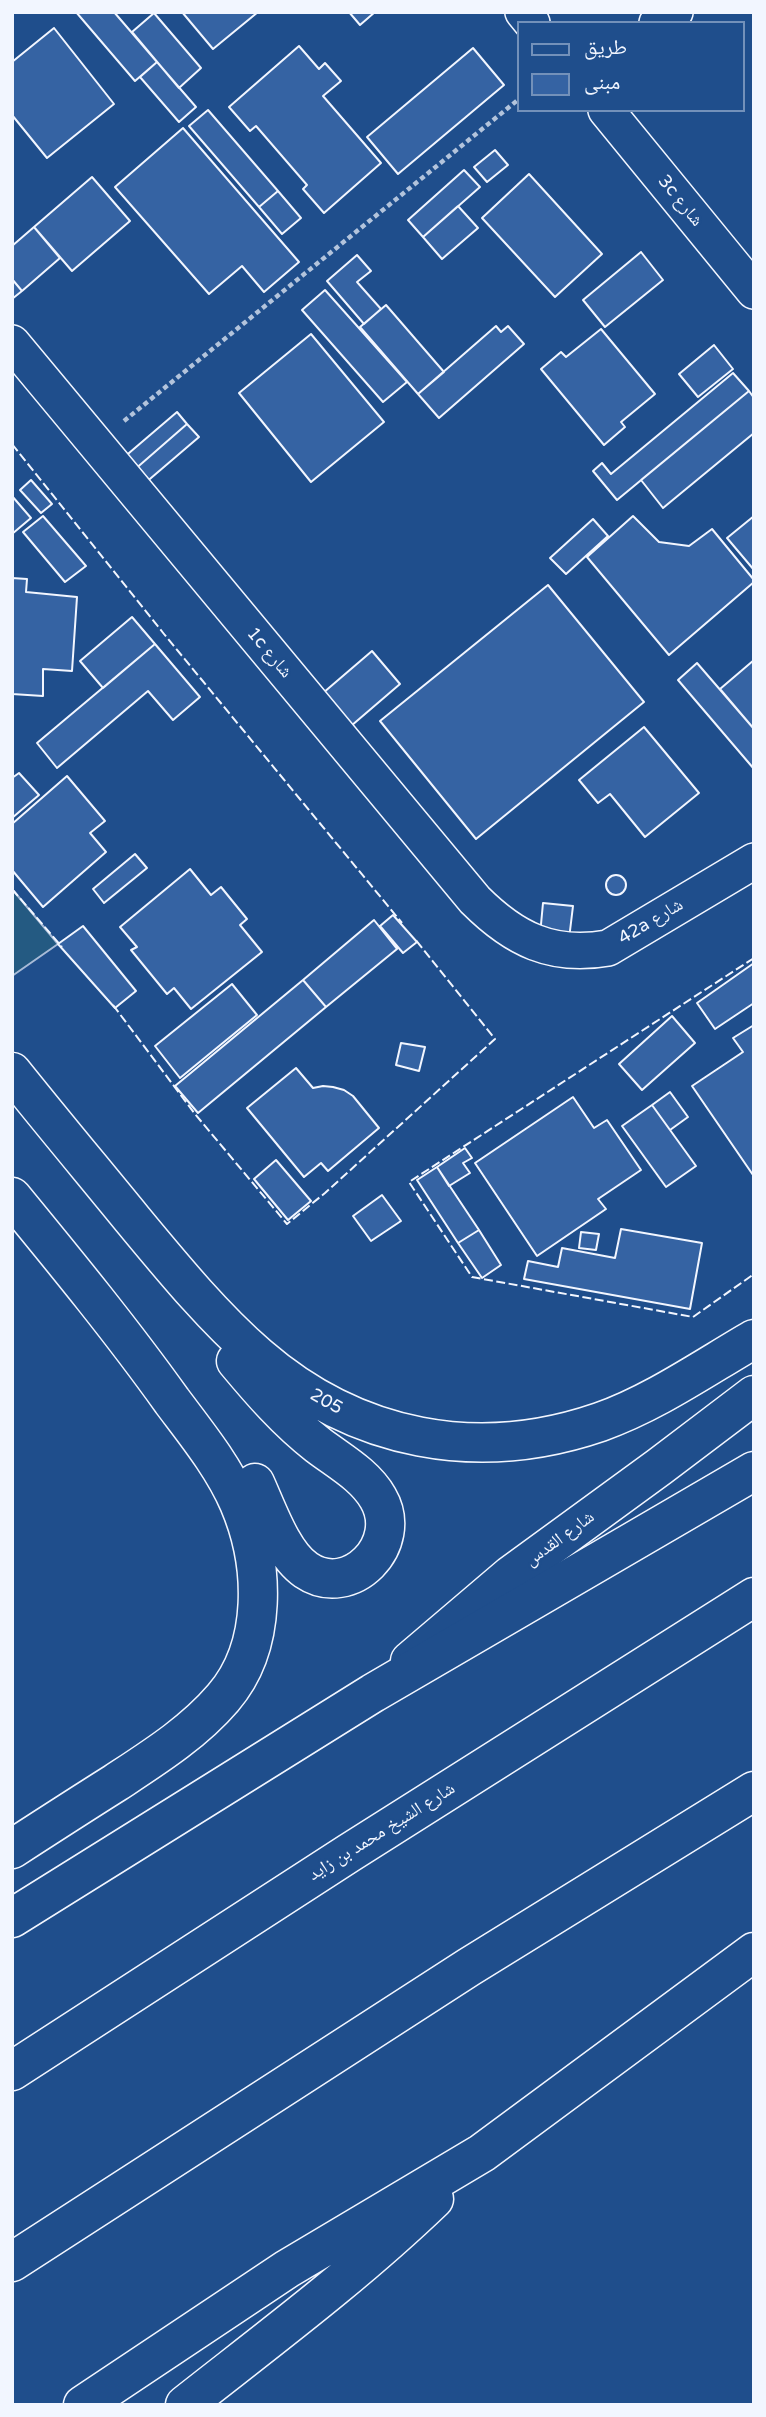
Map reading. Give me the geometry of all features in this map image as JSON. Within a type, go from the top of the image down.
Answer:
[{"type":"main road","name":"205","points":[[12,1072],[182,1280],[257,1355],[317,1399],[355,1418],[432,1440],[477,1444],[561,1433],[601,1421],[647,1401],[754,1339]]},
{"type":"main road","points":[[12,1198],[120,1329],[196,1433],[238,1502],[252,1540],[258,1601],[254,1629],[237,1679],[202,1720],[146,1762],[12,1849]]},
{"type":"main road","points":[[120,1329],[209,1420],[230,1446],[251,1476],[291,1555],[306,1570],[323,1577],[343,1577],[360,1570],[374,1557],[384,1540],[387,1520],[378,1498],[364,1480],[298,1428],[255,1385],[216,1335],[182,1280]]},
{"type":"main road","name":"شارع القدس","points":[[373,1693],[511,1575],[754,1395]]},
{"type":"main road","points":[[12,1918],[373,1693],[754,1471]]},
{"type":"main road","name":"شارع الشيخ محمد بن زايد","points":[[12,2071],[337,1860],[754,1597]]},
{"type":"main road","points":[[12,2262],[470,1967],[754,1791]]},
{"type":"main road","points":[[83,2405],[287,2269],[482,2154],[754,1952]]},
{"type":"main road","points":[[185,2405],[311,2308],[396,2236],[482,2154]]},
{"type":"street","name":"3c شارع","points":[[608,112],[754,291]]},
{"type":"street","name":"1c شارع","points":[[12,343],[475,900],[494,919],[516,934],[540,945]]},
{"type":"street","name":"42a شارع","points":[[540,945],[584,952],[608,948],[754,861]]},
{"type":"path","points":[[96,444],[518,100]]},
{"type":"shaded area","points":[[12,889],[58,944],[12,976]]},
{"type":"building","points":[[76,12],[114,12],[157,62],[135,81]]},
{"type":"building","points":[[182,12],[258,12],[213,49]]},
{"type":"building","points":[[349,12],[375,12],[360,25]]},
{"type":"building","points":[[154,13],[201,68],[179,88],[132,32]]},
{"type":"building","points":[[54,28],[114,104],[47,158],[12,115],[12,62]]},
{"type":"building","points":[[299,46],[319,69],[325,63],[341,81],[323,96],[381,163],[324,213],[303,189],[307,185],[256,126],[250,131],[229,107]]},
{"type":"building","points":[[473,48],[504,85],[398,174],[367,137]]},
{"type":"building","points":[[157,62],[196,107],[179,122],[140,77]]},
{"type":"building","points":[[208,110],[278,191],[259,207],[189,126]]},
{"type":"building","points":[[183,128],[299,262],[264,292],[242,266],[209,294],[115,187]]},
{"type":"building","points":[[495,150],[508,165],[487,182],[474,167]]},
{"type":"building","points":[[464,170],[480,187],[423,237],[408,220]]},
{"type":"building","points":[[529,174],[602,254],[555,297],[482,218]]},
{"type":"building","points":[[92,177],[130,221],[72,271],[34,227]]},
{"type":"building","points":[[278,191],[301,218],[282,234],[259,207]]},
{"type":"building","points":[[458,206],[478,228],[442,259],[423,237]]},
{"type":"building","points":[[34,227],[60,258],[22,291],[12,279],[12,246]]},
{"type":"building","points":[[641,252],[663,280],[605,327],[583,300]]},
{"type":"building","points":[[357,255],[371,271],[357,282],[381,309],[364,324],[327,281]]},
{"type":"building","points":[[12,279],[22,291],[12,299]]},
{"type":"building","points":[[325,290],[407,382],[383,402],[302,310]]},
{"type":"building","points":[[386,305],[444,372],[418,394],[360,327]]},
{"type":"building","points":[[496,326],[501,332],[508,326],[524,344],[439,418],[418,394]]},
{"type":"building","points":[[601,329],[655,394],[621,422],[625,427],[604,445],[541,369],[561,352],[566,357]]},
{"type":"building","points":[[311,334],[384,422],[311,482],[239,393]]},
{"type":"building","points":[[714,345],[733,369],[698,397],[679,374]]},
{"type":"building","points":[[733,373],[749,391],[617,500],[593,471],[602,463],[611,474]]},
{"type":"building","points":[[749,391],[754,398],[754,433],[663,508],[641,480]]},
{"type":"building","points":[[177,412],[187,424],[133,471],[122,459]]},
{"type":"building","points":[[187,424],[199,437],[144,484],[133,471]]},
{"type":"building","points":[[31,480],[52,504],[41,513],[20,490]]},
{"type":"building","points":[[12,496],[31,518],[12,534]]},
{"type":"building","points":[[43,516],[86,566],[65,582],[23,532]]},
{"type":"building","points":[[633,516],[659,542],[689,546],[712,529],[754,580],[669,655],[587,557]]},
{"type":"building","points":[[754,516],[754,570],[727,538]]},
{"type":"building","points":[[593,519],[608,536],[566,574],[550,558]]},
{"type":"building","points":[[12,578],[27,579],[26,592],[77,597],[72,671],[43,669],[43,696],[12,694]]},
{"type":"building","points":[[548,585],[644,702],[476,839],[380,721]]},
{"type":"building","points":[[132,617],[155,644],[103,688],[80,661]]},
{"type":"building","points":[[155,644],[200,697],[173,720],[148,691],[57,768],[37,743]]},
{"type":"building","points":[[372,651],[400,684],[351,726],[323,693]]},
{"type":"building","points":[[754,660],[754,729],[720,689]]},
{"type":"building","points":[[697,663],[754,729],[754,769],[678,680]]},
{"type":"building","points":[[644,727],[699,793],[645,837],[610,794],[598,803],[579,780]]},
{"type":"building","points":[[19,773],[39,795],[12,818],[12,778]]},
{"type":"building","points":[[67,776],[105,821],[90,833],[106,852],[43,907],[12,870],[12,824]]},
{"type":"building","points":[[135,854],[147,868],[104,903],[93,889]]},
{"type":"building","points":[[190,869],[211,895],[221,887],[247,919],[240,925],[262,952],[191,1009],[174,988],[167,994],[131,950],[137,947],[120,927]]},
{"type":"building","points":[[612,875],[620,875],[626,885],[620,895],[612,895],[606,889],[606,881]]},
{"type":"building","points":[[543,903],[573,906],[569,939],[540,935]]},
{"type":"building","points":[[393,915],[417,942],[403,953],[380,926]]},
{"type":"building","points":[[374,920],[397,949],[326,1007],[303,980]]},
{"type":"building","points":[[83,926],[136,991],[115,1008],[58,944]]},
{"type":"building","points":[[754,963],[754,1003],[715,1029],[697,1003]]},
{"type":"building","points":[[303,980],[326,1007],[198,1113],[175,1086]]},
{"type":"building","points":[[232,984],[257,1015],[180,1078],[155,1046]]},
{"type":"building","points":[[672,1016],[695,1043],[642,1090],[619,1064]]},
{"type":"building","points":[[754,1025],[753,1175],[692,1086],[743,1052],[733,1038]]},
{"type":"building","points":[[401,1043],[425,1047],[419,1071],[396,1065]]},
{"type":"building","points":[[296,1068],[313,1088],[333,1087],[353,1096],[379,1128],[328,1171],[321,1163],[304,1177],[247,1108]]},
{"type":"building","points":[[670,1092],[688,1117],[670,1130],[652,1105]]},
{"type":"building","points":[[573,1097],[594,1128],[607,1120],[641,1170],[598,1199],[606,1209],[537,1256],[475,1163]]},
{"type":"building","points":[[652,1105],[696,1166],[666,1187],[622,1126]]},
{"type":"building","points":[[465,1148],[472,1158],[463,1163],[470,1173],[449,1186],[437,1167]]},
{"type":"building","points":[[276,1160],[311,1201],[288,1220],[254,1179]]},
{"type":"building","points":[[437,1167],[479,1230],[458,1243],[417,1180]]},
{"type":"building","points":[[382,1195],[401,1221],[371,1241],[353,1216]]},
{"type":"building","points":[[621,1229],[702,1243],[690,1309],[524,1279],[528,1261],[558,1267],[562,1248],[615,1258]]},
{"type":"building","points":[[479,1230],[501,1265],[482,1278],[458,1243]]},
{"type":"building","points":[[581,1232],[599,1234],[596,1250],[579,1248]]},
{"type":"fence","points":[[12,444],[402,923]]},
{"type":"fence","points":[[12,889],[62,947]]},
{"type":"fence","points":[[113,1005],[195,1114],[287,1224],[495,1039],[415,939]]},
{"type":"fence","points":[[754,958],[409,1182],[472,1277],[693,1317],[754,1274]]}]
